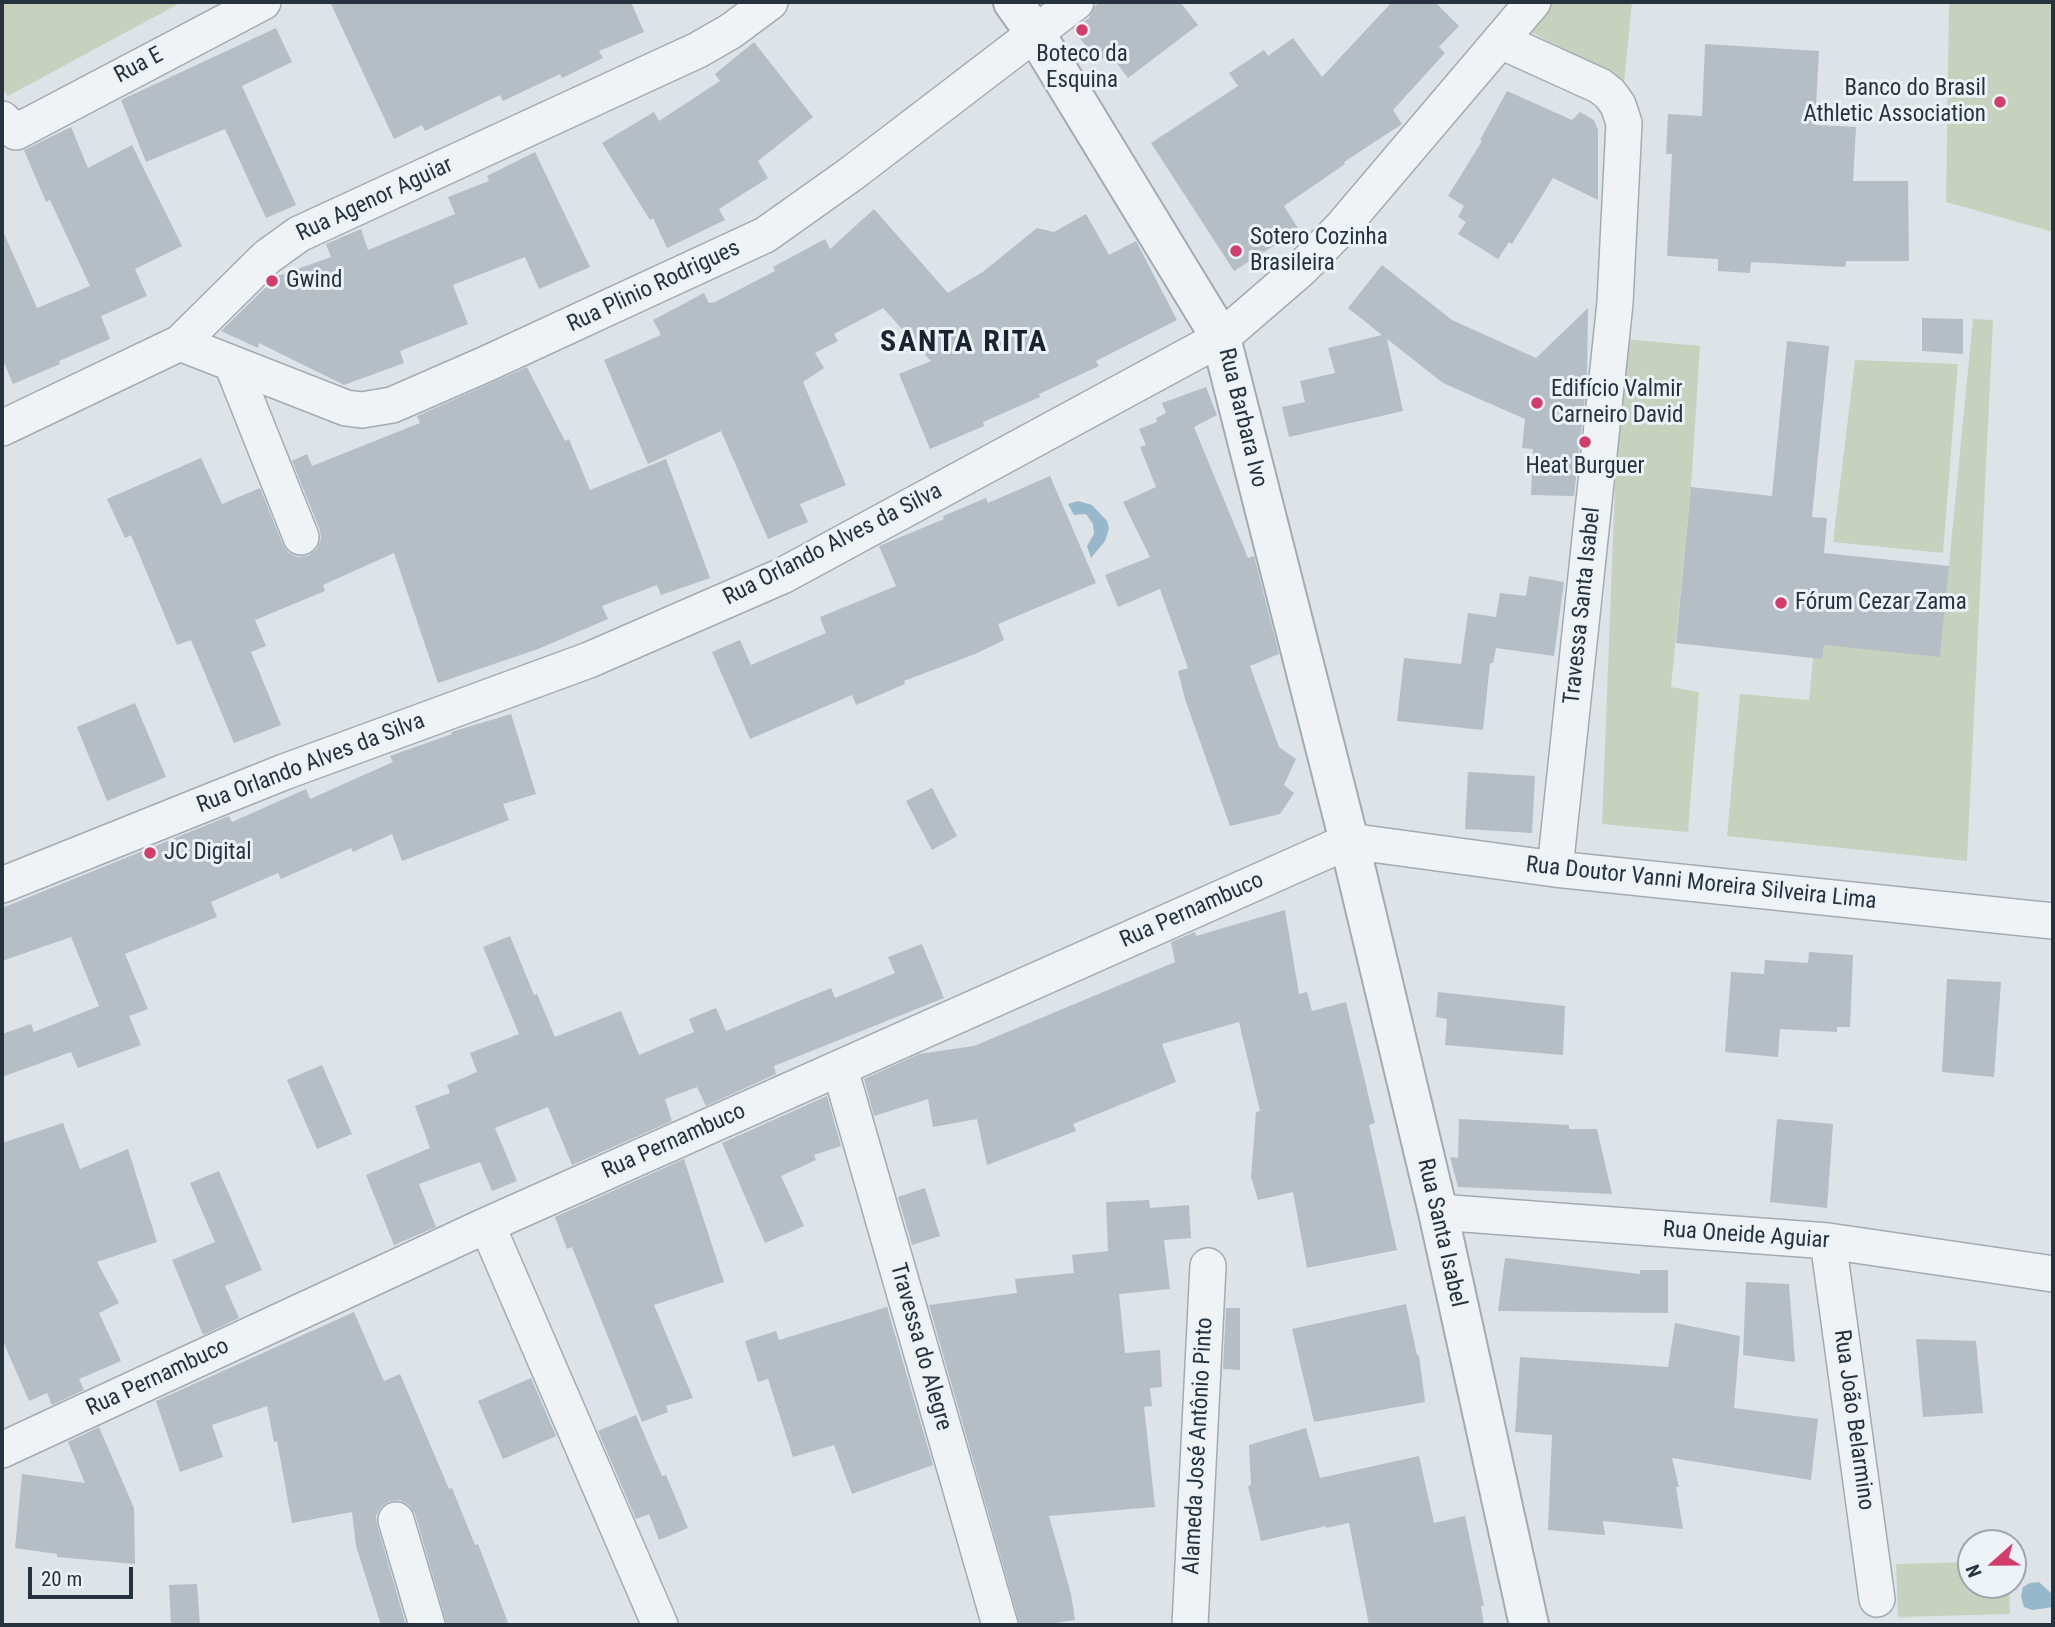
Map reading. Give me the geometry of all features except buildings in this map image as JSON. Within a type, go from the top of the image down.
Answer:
[{"type":"street","name":"Rua E","points":[[9,125],[263,2]]},
{"type":"street","name":"Rua Agenor Aguiar","points":[[2,428],[180,342],[267,257],[299,234],[698,50],[731,31],[770,2]]},
{"type":"street","name":"Rua Barbara Ivo","points":[[1013,2],[1035,33],[1221,338],[1349,841]]},
{"type":"street","name":"Rua Plinio Rodrigues","points":[[180,342],[346,408],[362,410],[392,405],[486,365],[765,235],[851,174],[1076,2]]},
{"type":"street","name":"Rua Orlando Alves da Silva","points":[[2,885],[284,772],[589,660],[769,582],[1221,338],[1301,269],[1341,228],[1533,2]]},
{"type":"street","name":"Travessa Santa Isabel","points":[[1501,41],[1600,86],[1618,105],[1624,123],[1615,303],[1555,869]]},
{"type":"street","points":[[232,364],[301,537]]},
{"type":"street","name":"Rua Doutor Vanni Moreira Silveira Lima","points":[[1349,841],[1555,869],[2053,921]]},
{"type":"street","name":"Rua Pernambuco","points":[[2,1450],[487,1225],[1349,841]]},
{"type":"street","name":"Rua Santa Isabel","points":[[1349,841],[1438,1212],[1529,1625]]},
{"type":"street","name":"Travessa do Alegre","points":[[840,1069],[1000,1625]]},
{"type":"street","name":"Rua Oneide Aguiar","points":[[1438,1212],[1828,1241],[2053,1274]]},
{"type":"street","points":[[487,1225],[660,1625]]},
{"type":"street","name":"Rua João Belarmino","points":[[1828,1241],[1877,1600]]},
{"type":"street","name":"Alameda José Antônio Pinto","points":[[1190,1625],[1208,1266]]},
{"type":"street","points":[[396,1520],[427,1625]]},
{"type":"green space","points":[[2,2],[182,2],[8,96],[2,88]]},
{"type":"green space","points":[[1550,2],[1632,2],[1624,84],[1526,29]]},
{"type":"green space","name":"Banco do Brasil Athletic Association","points":[[1949,2],[2053,2],[2053,232],[1946,202]]},
{"type":"green space","points":[[1973,319],[1993,320],[1967,861],[1727,836],[1740,694],[1809,700],[1813,658],[1822,658],[1824,645],[1940,656]]},
{"type":"green space","points":[[1625,339],[1700,346],[1691,487],[1671,687],[1699,692],[1688,832],[1602,824],[1620,354]]},
{"type":"green space","points":[[1855,360],[1958,364],[1943,553],[1833,542]]},
{"type":"green space","points":[[1957,1562],[1957,1599],[2009,1599],[2010,1614],[1898,1617],[1896,1564]]},
{"type":"water","points":[[1078,501],[1092,505],[1107,521],[1109,528],[1105,541],[1091,558],[1087,546],[1094,534],[1093,524],[1086,514],[1074,515],[1068,504]]},
{"type":"water","points":[[2039,1582],[2053,1595],[2053,1607],[2032,1610],[2024,1607],[2022,1599],[2027,1599],[2027,1585]]},
{"type":"place","name":"Boteco da Esquina","points":[[1082,30]]},
{"type":"place","name":"Banco do Brasil Athletic Association","points":[[2000,102]]},
{"type":"place","name":"Sotero Cozinha Brasileira","points":[[1236,251]]},
{"type":"place","name":"Gwind","points":[[272,281]]},
{"type":"place","name":"Edifício Valmir Carneiro David","points":[[1537,403]]},
{"type":"place","name":"Heat Burguer","points":[[1585,442]]},
{"type":"place","name":"Fórum Cezar Zama","points":[[1781,603]]},
{"type":"place","name":"JC Digital","points":[[150,853]]},
{"type":"district","name":"SANTA RITA","points":[[964,343]]}]
